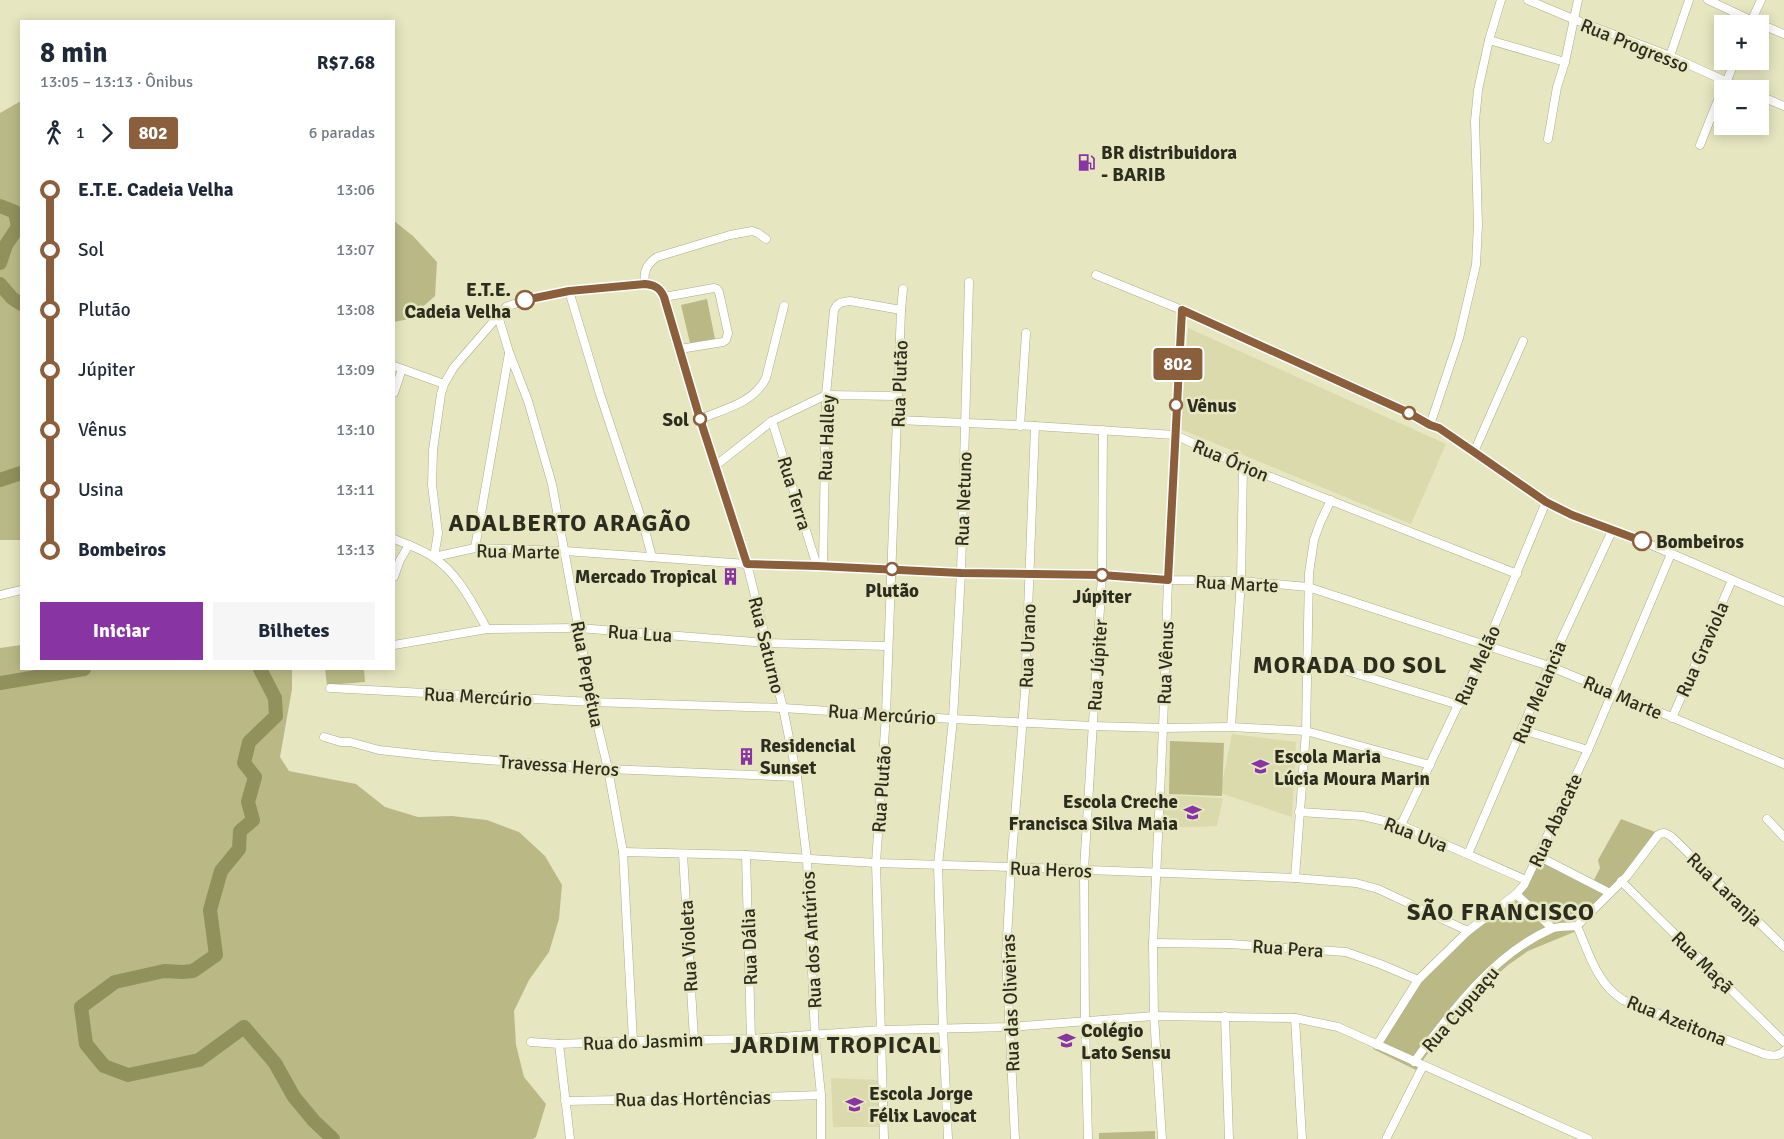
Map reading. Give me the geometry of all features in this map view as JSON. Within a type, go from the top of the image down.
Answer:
[{"type":"street","points":[[1430,425],[1459,338],[1476,265],[1478,225],[1474,147],[1478,90],[1489,40],[1501,0]]},
{"type":"street","name":"Rua Progresso","points":[[1528,0],[1670,56],[1714,81]]},
{"type":"street","points":[[1548,139],[1557,87],[1565,62],[1578,0]]},
{"type":"street","points":[[1670,56],[1689,0]]},
{"type":"street","points":[[1708,0],[1739,15]]},
{"type":"street","points":[[1757,15],[1761,0]]},
{"type":"street","points":[[1769,28],[1784,34]]},
{"type":"street","points":[[1489,40],[1565,62]]},
{"type":"street","points":[[1769,100],[1784,106]]},
{"type":"street","points":[[1700,145],[1714,111]]},
{"type":"street","points":[[434,557],[438,533],[432,485],[433,450],[444,384],[462,357],[506,307],[515,302],[569,291],[645,284],[646,267],[657,256],[730,235],[752,231],[766,239]]},
{"type":"street","points":[[1096,276],[1182,310],[1439,428],[1546,502],[1572,515],[1671,554],[1784,602]]},
{"type":"street","name":"Rua Netuno","points":[[948,1139],[938,866],[953,719],[961,573],[968,282]]},
{"type":"street","name":"Rua Saturno","points":[[645,284],[656,286],[664,297],[700,419],[747,564],[783,708],[797,776],[807,860]]},
{"type":"street","points":[[664,297],[714,288],[719,292],[728,334],[726,340],[680,350]]},
{"type":"street","name":"Rua Plutão","points":[[884,1139],[876,863],[886,714],[903,289]]},
{"type":"street","points":[[569,291],[652,557]]},
{"type":"street","name":"Rua Halley","points":[[820,566],[826,395],[834,310],[838,304],[850,301],[901,310]]},
{"type":"street","points":[[700,419],[746,400],[762,386],[766,378],[784,306]]},
{"type":"street","name":"Rua Vênus","points":[[1162,1139],[1154,1016],[1153,943],[1174,435],[1182,310]]},
{"type":"street","name":"Rua Perpétua","points":[[498,316],[509,352],[528,401],[552,484],[592,702],[608,769],[623,852],[633,1041]]},
{"type":"street","points":[[1020,426],[1026,333]]},
{"type":"street","points":[[1474,452],[1523,340]]},
{"type":"street","points":[[476,548],[509,352]]},
{"type":"street","points":[[395,366],[444,384]]},
{"type":"street","points":[[395,390],[402,369]]},
{"type":"street","points":[[715,466],[772,421],[826,395],[898,396]]},
{"type":"street","name":"Rua Órion","points":[[898,420],[1174,435],[1243,466],[1517,574]]},
{"type":"street","name":"Rua Terra","points":[[772,421],[820,566]]},
{"type":"street","name":"Rua Urano","points":[[1011,867],[1023,722],[1036,426]]},
{"type":"street","name":"Rua Júpiter","points":[[1088,1139],[1084,870],[1102,575],[1103,430]]},
{"type":"street","points":[[1231,727],[1241,581],[1243,466]]},
{"type":"street","points":[[1295,878],[1306,732],[1310,560],[1314,540],[1330,500]]},
{"type":"street","name":"Rua Melão","points":[[1401,825],[1487,644],[1546,502]]},
{"type":"street","name":"Rua Melancia","points":[[1468,854],[1549,666],[1612,531]]},
{"type":"street","points":[[395,539],[434,557],[451,573],[469,597],[487,629]]},
{"type":"street","points":[[395,573],[409,545]]},
{"type":"street","name":"Rua Marte","points":[[434,557],[476,548],[747,564],[961,573],[1102,575],[1168,580],[1241,581],[1308,587],[1487,644],[1549,666],[1784,764]]},
{"type":"street","name":"Rua Abacate","points":[[1377,1045],[1418,980],[1468,931],[1516,894],[1526,880],[1614,692],[1671,554]]},
{"type":"street","name":"Rua Graviola","points":[[1672,718],[1732,580]]},
{"type":"street","points":[[0,595],[20,590]]},
{"type":"street","name":"Rua Lua","points":[[395,645],[487,629],[579,628],[766,643],[888,646]]},
{"type":"street","points":[[1308,660],[1459,705]]},
{"type":"street","name":"Rua Mercúrio","points":[[330,688],[592,702],[783,708],[1093,726],[1231,727],[1306,732],[1430,765]]},
{"type":"street","points":[[1523,730],[1588,750]]},
{"type":"street","name":"Travessa Heros","points":[[324,737],[379,750],[496,761],[608,769],[797,776]]},
{"type":"street","name":"Rua Uva","points":[[1299,812],[1363,816],[1401,825],[1526,880]]},
{"type":"street","points":[[1767,819],[1784,837]]},
{"type":"street","name":"Rua Laranja","points":[[1621,881],[1658,835],[1666,833],[1784,947]]},
{"type":"street","name":"Rua Heros","points":[[623,852],[746,855],[807,860],[938,866],[1295,878],[1356,883],[1378,888],[1468,931]]},
{"type":"street","name":"Rua Violeta","points":[[683,854],[694,1039]]},
{"type":"street","name":"Rua Dália","points":[[746,855],[752,1039]]},
{"type":"street","points":[[1538,856],[1610,893]]},
{"type":"street","name":"Rua dos Antúrios","points":[[807,860],[822,1139]]},
{"type":"street","name":"Rua das Oliveiras","points":[[1011,867],[1006,956],[1015,1139]]},
{"type":"street","points":[[1577,926],[1621,881]]},
{"type":"street","name":"Rua Maçã","points":[[1621,881],[1784,1042]]},
{"type":"street","points":[[1516,894],[1552,928]]},
{"type":"street","name":"Rua Cupuaçu","points":[[1414,1062],[1446,1019],[1492,969],[1528,942],[1552,928],[1577,926]]},
{"type":"street","name":"Rua Azeitona","points":[[1577,926],[1604,983],[1623,1000],[1764,1054],[1780,1055],[1784,1051]]},
{"type":"street","name":"Rua Pera","points":[[1153,943],[1230,944],[1346,952],[1418,980]]},
{"type":"street","name":"Rua do Jasmim","points":[[531,1042],[559,1044],[694,1039],[752,1039],[882,1030],[1010,1027],[1154,1016],[1295,1018],[1338,1027],[1588,1139]]},
{"type":"street","points":[[1225,1016],[1229,1139]]},
{"type":"street","points":[[1295,1018],[1302,1139]]},
{"type":"street","points":[[559,1044],[570,1139]]},
{"type":"street","name":"Rua Cupuaçu","points":[[1386,1139],[1423,1066]]},
{"type":"street","name":"Rua das Hortências","points":[[566,1101],[821,1095]]},
{"type":"shaded area","points":[[20,102],[20,540],[0,540],[0,113]]},
{"type":"shaded area","points":[[395,222],[413,236],[437,262],[435,296],[409,319],[395,322]]},
{"type":"shaded area","points":[[707,299],[715,339],[690,343],[681,305]]},
{"type":"shaded area","points":[[1188,328],[1446,444],[1411,524],[1180,429]]},
{"type":"shaded area","points":[[20,645],[20,670],[292,670],[292,689],[280,757],[289,771],[356,784],[385,807],[418,817],[452,816],[487,820],[519,832],[545,856],[562,885],[559,919],[549,952],[529,980],[514,1011],[516,1045],[524,1077],[546,1104],[536,1137],[533,1139],[0,1139],[0,648]]},
{"type":"shaded area","points":[[325,670],[364,670],[365,682],[327,685]]},
{"type":"shaded area","name":"Escola Maria Lúcia Moura Marin","points":[[1232,734],[1296,742],[1292,817],[1220,793]]},
{"type":"shaded area","points":[[1170,741],[1224,743],[1222,796],[1169,794]]},
{"type":"shaded area","name":"Escola Creche Francisca Silva Maia","points":[[1164,795],[1223,798],[1217,826],[1163,828]]},
{"type":"shaded area","points":[[1621,819],[1663,835],[1623,885],[1579,930],[1528,951],[1508,965],[1475,995],[1447,1026],[1416,1070],[1373,1049],[1416,988],[1473,932],[1520,898],[1539,860],[1591,886],[1600,868],[1598,860]]},
{"type":"shaded area","name":"Escola Jorge Félix Lavocat","points":[[831,1078],[879,1080],[879,1127],[833,1127]]},
{"type":"shaded area","points":[[1155,1131],[1155,1139],[1099,1139],[1099,1133]]},
{"type":"waterway","points":[[0,206],[15,212],[18,227],[6,245],[0,263]]},
{"type":"waterway","points":[[0,284],[12,298],[20,303]]},
{"type":"waterway","points":[[0,480],[20,473]]},
{"type":"waterway","points":[[0,683],[78,670]]},
{"type":"waterway","points":[[261,670],[275,698],[276,716],[249,742],[244,763],[255,777],[248,802],[253,820],[240,831],[239,849],[221,871],[210,910],[216,955],[193,971],[164,971],[115,982],[81,1007],[86,1044],[104,1066],[128,1075],[199,1060],[244,1027],[275,1063],[294,1097],[314,1121],[333,1139]]},
{"type":"bus line","name":"802","points":[[525,300],[569,291],[645,284],[652,284],[662,292],[700,419],[747,564],[961,573],[1102,575],[1168,580],[1182,310],[1439,428],[1546,502],[1572,515],[1642,541]]},
{"type":"place","name":"BR distribuidora - BARIB","points":[[1087,163]]},
{"type":"place","name":"E.T.E. Cadeia Velha","points":[[525,300]]},
{"type":"place","name":"Vênus","points":[[1176,405]]},
{"type":"place","name":"Sol","points":[[700,419]]},
{"type":"place","name":"Bombeiros","points":[[1642,541]]},
{"type":"place","name":"Plutão","points":[[892,569]]},
{"type":"place","name":"Júpiter","points":[[1102,575]]},
{"type":"place","name":"Mercado Tropical","points":[[731,576]]},
{"type":"place","name":"Residencial Sunset","points":[[746,756]]},
{"type":"place","name":"Escola Maria Lúcia Moura Marin","points":[[1260,767]]},
{"type":"place","name":"Escola Creche Francisca Silva Maia","points":[[1192,812]]},
{"type":"place","name":"Colégio Lato Sensu","points":[[1067,1041]]},
{"type":"place","name":"Escola Jorge Félix Lavocat","points":[[855,1104]]},
{"type":"district","name":"ADALBERTO ARAGÃO","points":[[570,523]]},
{"type":"district","name":"MORADA DO SOL","points":[[1350,665]]},
{"type":"district","name":"SÃO FRANCISCO","points":[[1501,912]]},
{"type":"district","name":"JARDIM TROPICAL","points":[[836,1045]]}]
